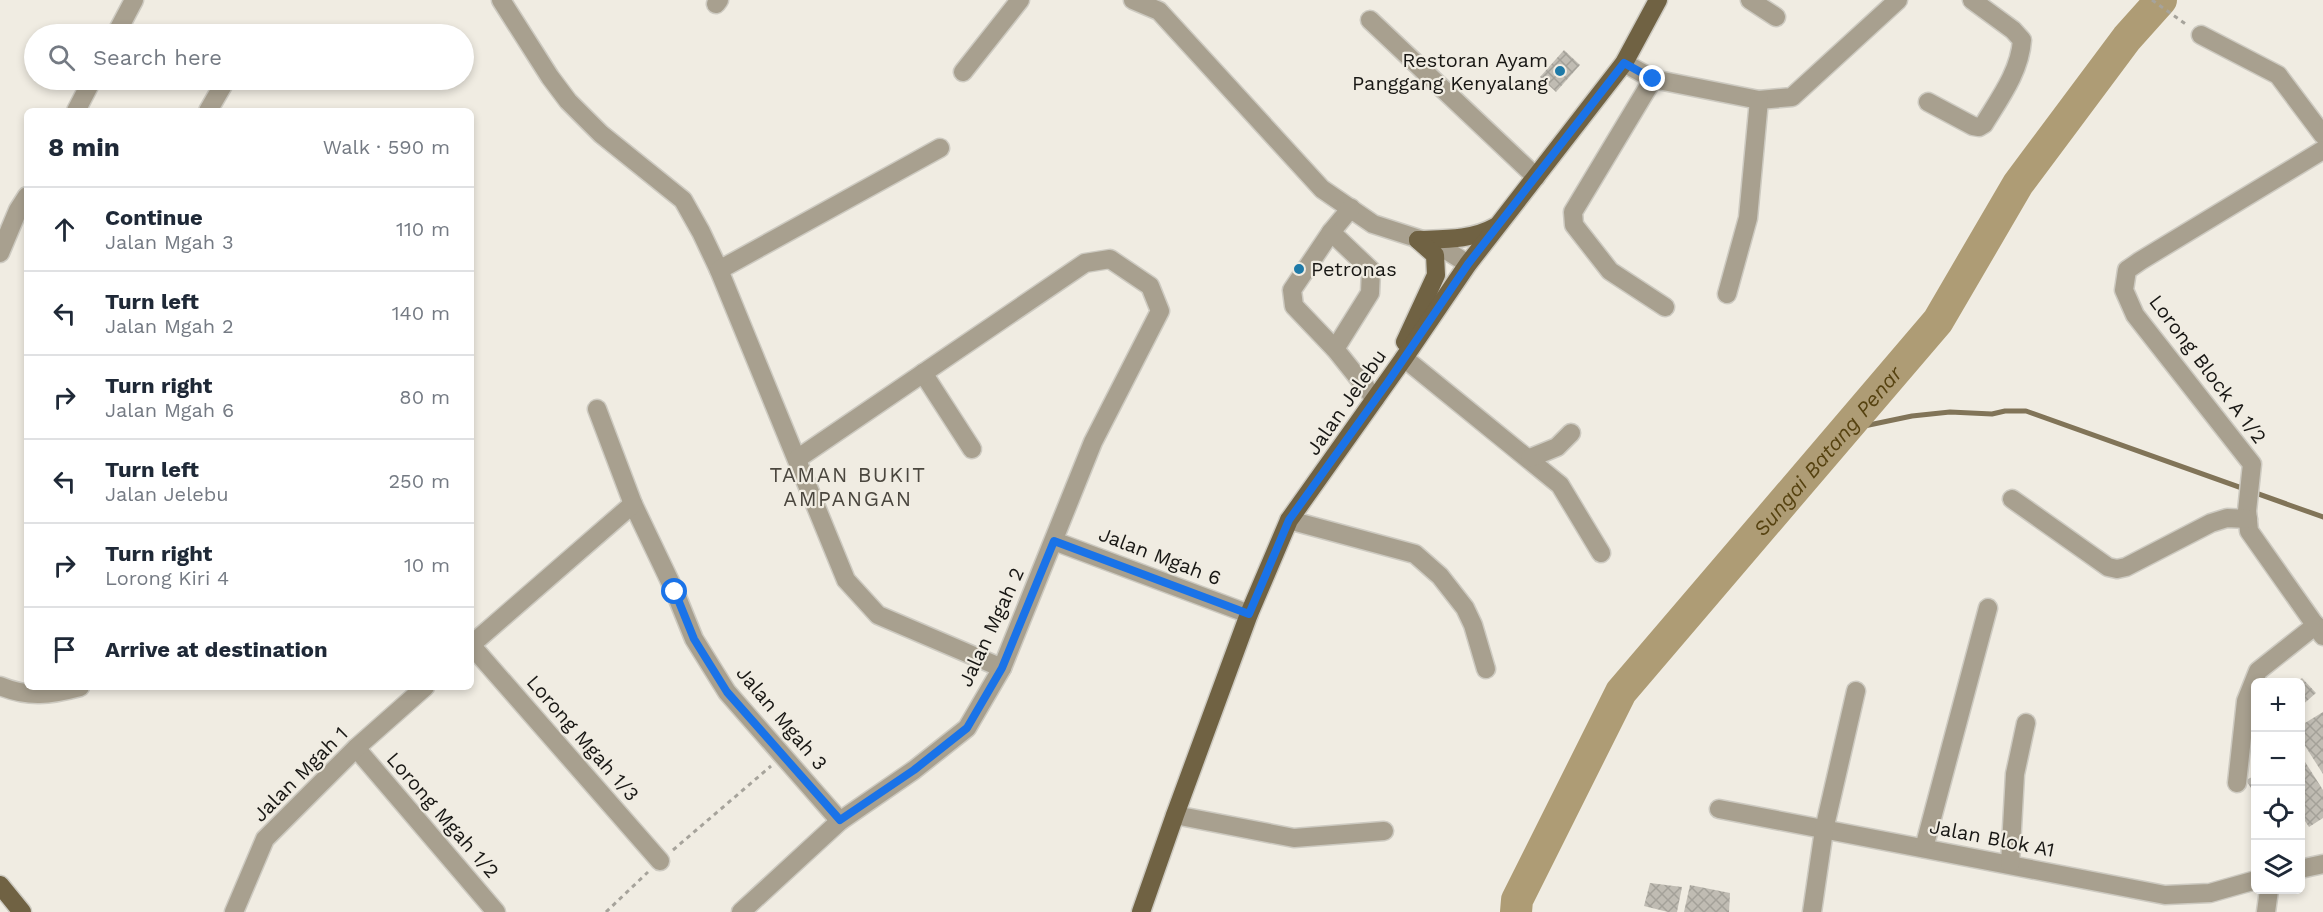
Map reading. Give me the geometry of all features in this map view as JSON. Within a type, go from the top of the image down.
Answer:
[{"type":"main road","name":"Jalan Jelebu","points":[[1141,912],[1249,614],[1289,520],[1388,382],[1468,264],[1624,63],[1658,0]]},
{"type":"main road","points":[[1418,240],[1461,238],[1485,233],[1500,224]]},
{"type":"main road","points":[[1388,382],[1436,275],[1435,255],[1418,240]]},
{"type":"main road","name":"Jalan Jelebu","points":[[1151,912],[1154,875]]},
{"type":"main road","points":[[0,885],[22,912]]},
{"type":"street","points":[[121,24],[134,0]]},
{"type":"street","points":[[963,72],[1020,0]]},
{"type":"street","points":[[1133,0],[1159,11],[1322,189],[1374,224],[1438,245],[1468,264]]},
{"type":"street","points":[[1750,0],[1776,17]]},
{"type":"street","points":[[1624,63],[1653,79],[1759,100],[1792,97],[1898,0]]},
{"type":"street","points":[[1928,102],[1979,127],[1984,124],[2008,86],[2022,40],[2013,30],[1972,0]]},
{"type":"street","points":[[505,3],[550,77],[568,101],[601,134],[683,200],[719,270],[846,580],[878,615],[1002,668]]},
{"type":"street","points":[[1370,20],[1536,177]]},
{"type":"street","points":[[2201,35],[2277,75],[2323,135]]},
{"type":"street","points":[[1653,79],[1573,212],[1574,225],[1610,271],[1665,307]]},
{"type":"street","points":[[78,108],[87,90]]},
{"type":"street","points":[[210,108],[220,90]]},
{"type":"street","points":[[1727,294],[1748,218],[1759,100]]},
{"type":"street","points":[[719,270],[940,148]]},
{"type":"street","name":"Lorong Block A 1/2","points":[[2248,515],[2252,464],[2135,315],[2124,290],[2127,270],[2323,150]]},
{"type":"street","points":[[0,253],[24,201]]},
{"type":"street","points":[[1351,208],[1331,232],[1292,290],[1294,306],[1335,349],[1375,399]]},
{"type":"street","points":[[1331,232],[1371,270],[1370,292],[1335,349]]},
{"type":"street","name":"Jalan Mgah 2","points":[[741,912],[840,820],[914,770],[967,728],[1002,668],[1093,442],[1160,310],[1150,286],[1110,259],[1085,263],[923,373]]},
{"type":"street","points":[[1404,358],[1530,458],[1560,485],[1601,553]]},
{"type":"street","points":[[796,459],[923,373],[972,449]]},
{"type":"street","name":"Jalan Mgah 3","points":[[597,409],[633,504],[675,592],[694,639],[727,692],[840,820]]},
{"type":"street","points":[[1530,458],[1557,447],[1571,433]]},
{"type":"street","points":[[2012,499],[2108,567],[2117,569],[2126,567],[2211,523],[2248,515],[2249,531],[2320,631],[2258,671],[2246,701],[2237,783]]},
{"type":"street","points":[[474,642],[633,504]]},
{"type":"street","points":[[1289,520],[1415,554],[1452,589],[1465,608],[1473,625],[1486,669]]},
{"type":"street","name":"Jalan Mgah 6","points":[[1054,541],[1249,614]]},
{"type":"street","points":[[1924,848],[1988,608]]},
{"type":"street","name":"Lorong Mgah 1/3","points":[[474,648],[660,861]]},
{"type":"street","points":[[0,686],[12,691],[49,695],[68,690]]},
{"type":"street","name":"Jalan Mgah 1","points":[[234,912],[265,839],[356,748],[421,690]]},
{"type":"street","points":[[1812,912],[1824,830],[1856,691]]},
{"type":"street","points":[[2010,864],[2015,774],[2026,723]]},
{"type":"street","name":"Lorong Mgah 1/2","points":[[356,748],[496,912]]},
{"type":"street","name":"Jalan Blok A1","points":[[1719,809],[2165,895],[2210,892],[2251,881]]},
{"type":"street","points":[[1175,815],[1294,838],[1384,831]]},
{"type":"street","points":[[2305,868],[2323,864]]},
{"type":"street","points":[[2266,912],[2268,894]]},
{"type":"path","points":[[2152,0],[2201,35]]},
{"type":"path","points":[[606,912],[660,861],[784,755]]},
{"type":"building","name":"Restoran Ayam Panggang Kenyalang","points":[[1564,50],[1580,65],[1556,92],[1540,77]]},
{"type":"building","points":[[2305,681],[2316,693],[2305,703]]},
{"type":"building","points":[[2323,712],[2323,774],[2305,746],[2305,723]]},
{"type":"building","points":[[2305,762],[2323,790],[2323,818],[2309,827],[2305,821]]},
{"type":"building","points":[[2251,778],[2251,788],[2246,780]]},
{"type":"building","points":[[1650,883],[1682,887],[1677,912],[1644,906]]},
{"type":"building","points":[[1690,885],[1730,893],[1729,912],[1684,912]]},
{"type":"waterway","name":"Sungai Batang Penar","points":[[1516,912],[1517,900],[1621,692],[1938,321],[2018,184],[2127,38],[2161,0]]},
{"type":"waterway","points":[[1845,430],[1912,416],[1950,412],[1992,414],[2005,411],[2026,411],[2323,517]]},
{"type":"place","name":"Restoran Ayam Panggang Kenyalang","points":[[1560,71]]},
{"type":"place","name":"Petronas","points":[[1299,269]]},
{"type":"district","name":"TAMAN BUKIT AMPANGAN","points":[[848,486]]},
{"type":"route","points":[[675,592],[694,639],[727,692],[840,820],[914,770],[967,728],[1002,668],[1054,541],[1249,614],[1289,520],[1388,382],[1468,264],[1624,63],[1653,79]]}]
